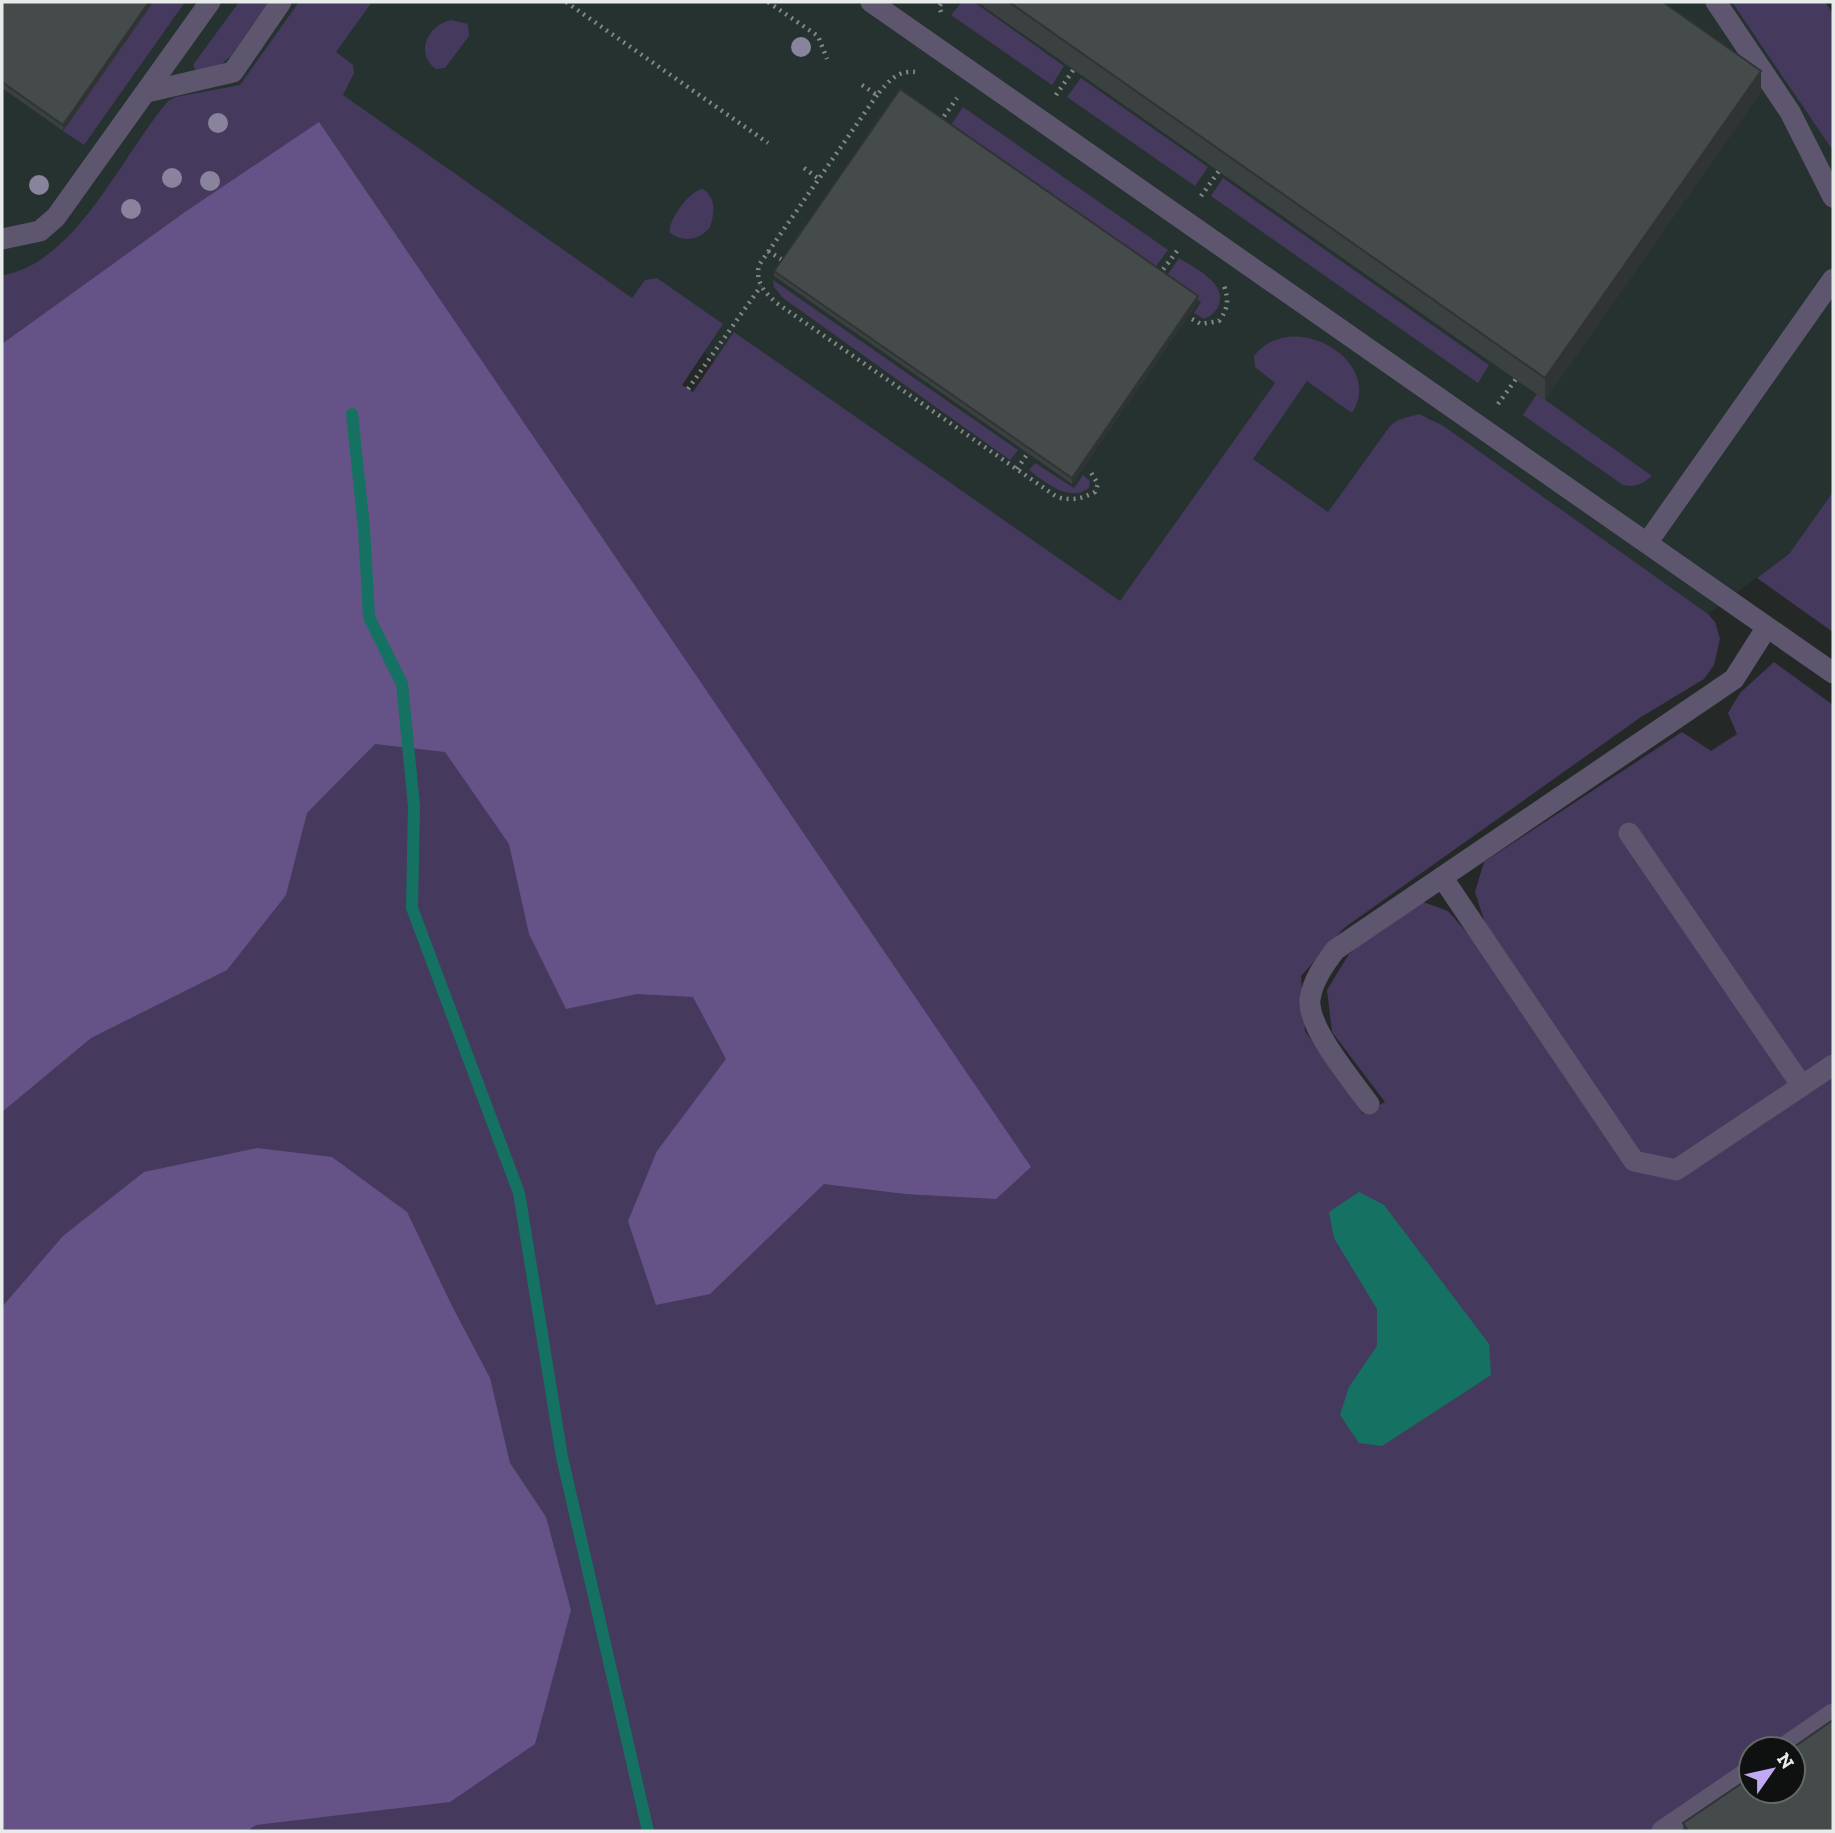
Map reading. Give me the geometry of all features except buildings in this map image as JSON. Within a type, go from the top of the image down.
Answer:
[{"type":"lane","points":[[2,239],[40,231],[56,217],[210,2]]},
{"type":"lane","points":[[147,92],[233,72],[281,2]]},
{"type":"lane","points":[[871,2],[1833,673]]},
{"type":"lane","points":[[1716,2],[1790,112],[1833,197]]},
{"type":"lane","points":[[1647,543],[1833,279]]},
{"type":"lane","points":[[1369,1104],[1318,1032],[1310,1001],[1317,975],[1335,950],[1734,679],[1767,627]]},
{"type":"lane","points":[[1629,833],[1802,1086]]},
{"type":"lane","points":[[1441,877],[1634,1161],[1676,1170],[1833,1065]]},
{"type":"lane","points":[[1802,1735],[1833,1714]]},
{"type":"lane","points":[[1662,1831],[1737,1780]]},
{"type":"path","points":[[566,2],[768,143]]},
{"type":"path","points":[[768,2],[818,36],[827,59]]},
{"type":"path","points":[[1056,96],[1074,69]]},
{"type":"path","points":[[919,73],[911,71],[896,75],[877,95],[768,251],[757,274],[761,286],[778,304],[1057,497],[1070,500],[1095,492],[1098,484],[1090,471]]},
{"type":"path","points":[[862,85],[877,95]]},
{"type":"path","points":[[940,123],[958,97],[948,90]]},
{"type":"path","points":[[804,169],[819,179]]},
{"type":"path","points":[[1200,197],[1219,171]]},
{"type":"path","points":[[1158,275],[1177,250],[1188,257]]},
{"type":"path","points":[[768,251],[785,261]]},
{"type":"path","points":[[1192,319],[1201,324],[1215,326],[1224,314],[1228,297],[1218,279]]},
{"type":"path","points":[[688,389],[761,286]]},
{"type":"path","points":[[1498,405],[1516,379]]},
{"type":"path","points":[[1016,470],[1028,453]]},
{"type":"shaded area","points":[[2,2],[1826,2],[1833,13],[1833,77],[1800,103],[1833,151],[1833,492],[1789,554],[1708,614],[1429,417],[1390,426],[1328,512],[1253,459],[1119,648],[342,95],[2,344]]},
{"type":"shaded area","points":[[153,2],[185,2],[84,145],[63,131]]},
{"type":"shaded area","points":[[239,2],[268,2],[231,56],[220,65],[196,71],[193,65]]},
{"type":"shaded area","points":[[299,2],[372,2],[336,52],[353,65],[354,73],[343,95],[632,298],[645,280],[657,278],[723,324],[682,385],[693,392],[734,332],[1120,601],[1275,383],[1255,367],[1254,356],[1270,342],[1290,337],[1310,339],[1330,346],[1346,359],[1356,375],[1359,393],[1352,413],[1307,381],[1253,459],[1328,512],[1390,426],[1398,420],[1419,414],[1442,425],[1708,614],[1715,622],[1720,639],[1714,665],[1704,679],[1641,717],[1344,928],[1301,976],[1305,1031],[1363,1114],[1385,1102],[1332,1032],[1327,990],[1349,954],[1391,920],[1423,902],[1448,911],[1469,935],[1485,923],[1475,892],[1484,862],[1682,732],[1711,751],[1737,734],[1728,713],[1740,693],[1774,662],[1833,705],[1833,1831],[2,1831],[2,276],[32,265],[53,251],[72,232],[106,189],[152,121],[168,101],[176,97],[240,85]]},
{"type":"shaded area","points":[[962,2],[974,2],[1064,66],[1052,85],[951,15]]},
{"type":"shaded area","points":[[1732,2],[1825,2],[1833,14],[1833,151]]},
{"type":"shaded area","points":[[451,20],[468,24],[469,36],[445,68],[436,69],[429,63],[426,55],[427,40],[436,28]]},
{"type":"shaded area","points":[[1081,78],[1208,167],[1195,186],[1067,97]]},
{"type":"shaded area","points":[[963,107],[1168,250],[1154,269],[951,125]]},
{"type":"shaded area","points":[[319,122],[1031,1167],[996,1199],[905,1194],[824,1184],[710,1294],[656,1305],[628,1221],[657,1151],[726,1059],[693,997],[637,994],[566,1009],[529,934],[509,844],[445,752],[375,744],[307,813],[286,895],[227,970],[91,1038],[2,1112],[2,344],[185,212]]},
{"type":"shaded area","points":[[1223,178],[1489,365],[1478,383],[1211,196]]},
{"type":"shaded area","points":[[703,189],[713,206],[710,227],[702,235],[692,239],[670,233],[672,221],[680,207]]},
{"type":"shaded area","points":[[1179,258],[1209,278],[1217,287],[1219,304],[1214,313],[1204,319],[1194,313],[1201,302],[1166,277]]},
{"type":"shaded area","points":[[773,280],[1018,450],[1010,460],[783,298],[774,287]]},
{"type":"shaded area","points":[[1537,394],[1652,476],[1638,485],[1623,485],[1523,415]]},
{"type":"shaded area","points":[[1035,463],[1074,488],[1083,475],[1090,481],[1089,488],[1073,493],[1058,489],[1029,470]]},
{"type":"shaded area","points":[[1833,492],[1833,632],[1757,578],[1789,554]]},
{"type":"shaded area","points":[[257,1148],[332,1157],[407,1212],[490,1378],[510,1463],[546,1517],[571,1610],[535,1744],[450,1802],[256,1825],[247,1831],[2,1831],[2,1307],[63,1236],[144,1172]]},
{"type":"shaded area","points":[[1359,1192],[1384,1205],[1489,1344],[1491,1375],[1382,1446],[1359,1443],[1340,1415],[1349,1387],[1377,1346],[1377,1309],[1334,1238],[1329,1212]]},
{"type":"waterway","points":[[352,414],[364,528],[369,617],[402,684],[414,806],[412,908],[519,1193],[562,1457],[648,1831]]}]
